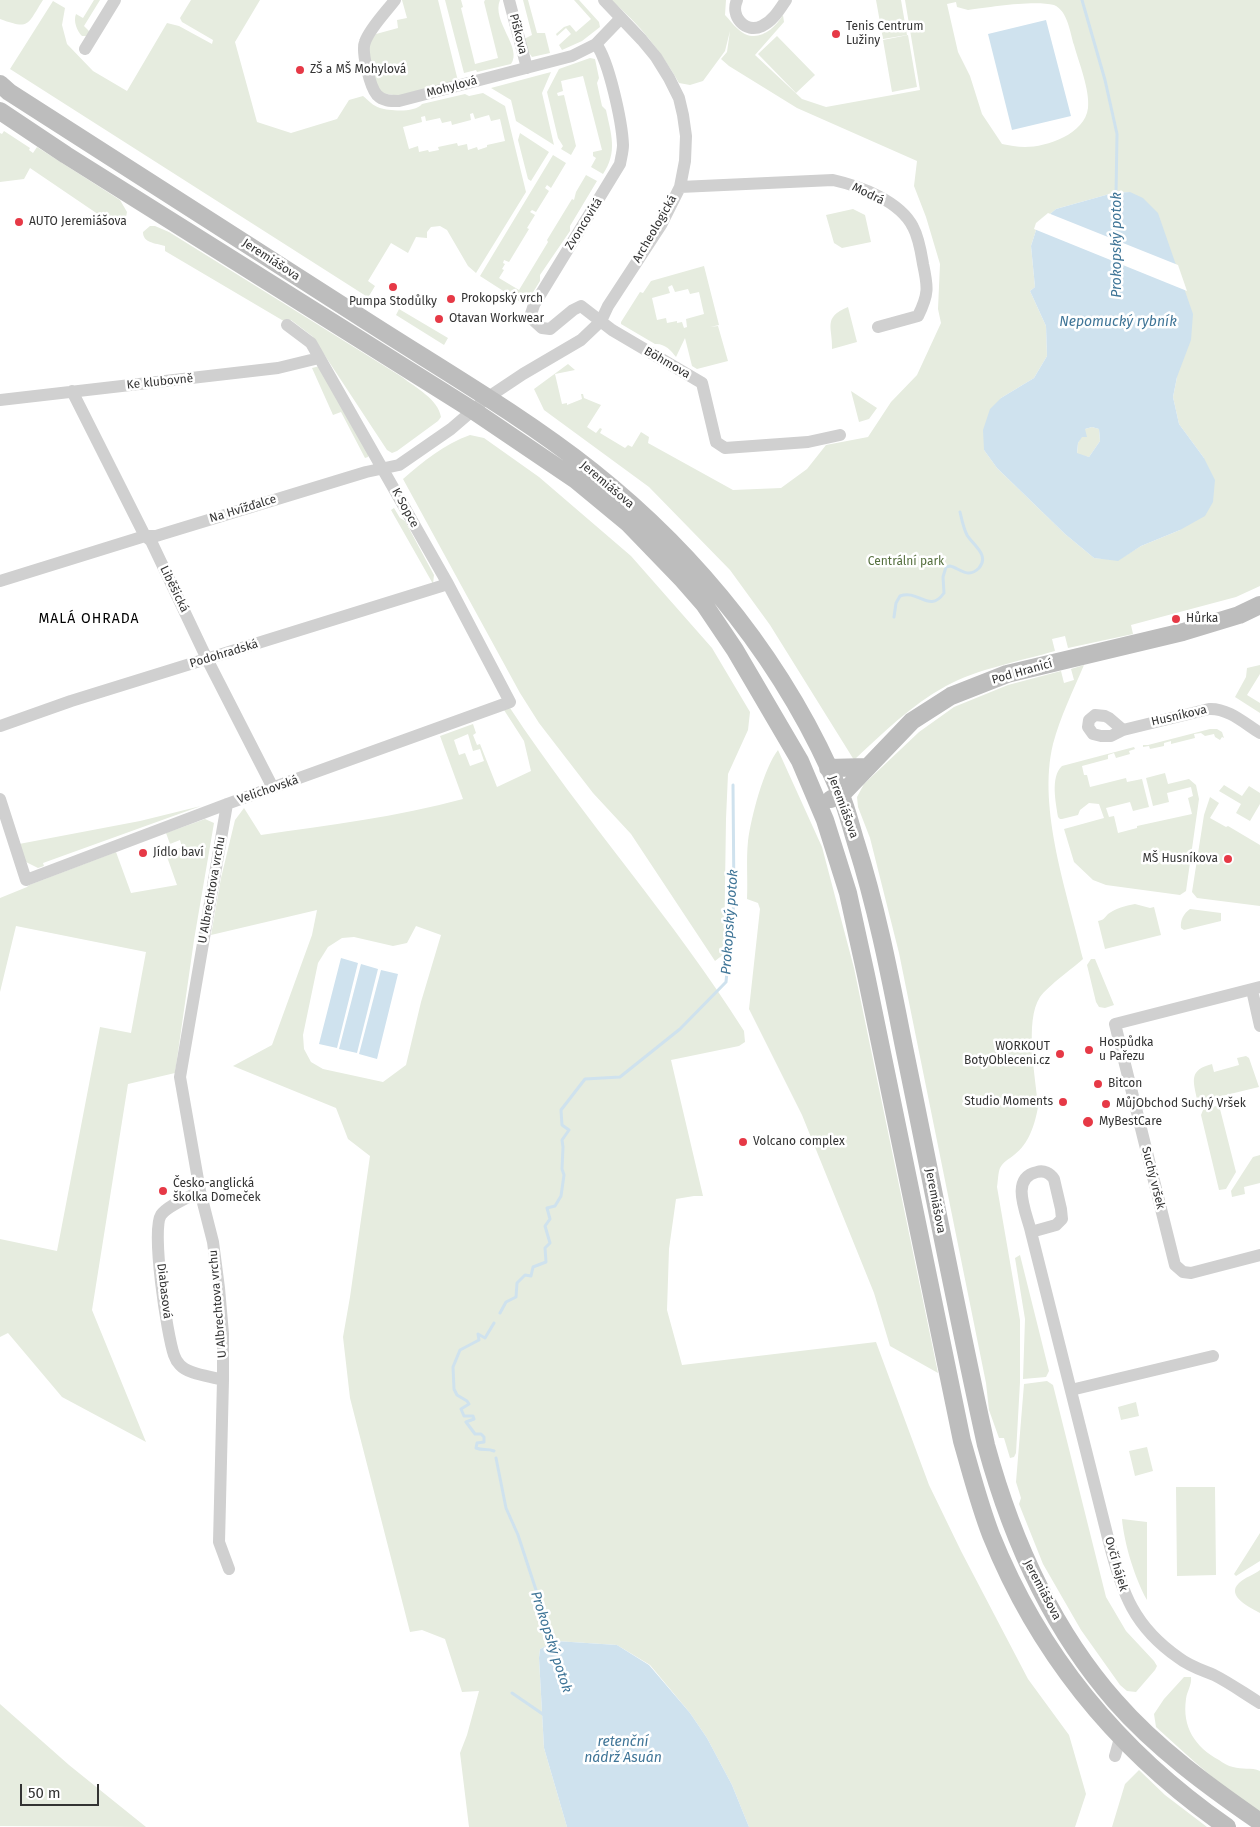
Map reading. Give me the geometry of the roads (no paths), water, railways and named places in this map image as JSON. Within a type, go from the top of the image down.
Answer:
[{"type":"main road","name":"Jeremiášova","points":[[0,84],[17,97],[522,420],[591,471],[630,504],[682,554],[718,593],[754,639],[820,749],[841,796],[868,882],[888,968],[970,1374],[988,1453],[1009,1520],[1051,1609],[1088,1666],[1115,1701],[1152,1739],[1209,1786],[1260,1822]]},
{"type":"main road","name":"Jeremiášova","points":[[0,111],[66,155],[474,412],[576,480],[628,523],[704,604],[735,650],[800,761],[818,804],[850,902],[962,1441],[976,1492],[1005,1567],[1051,1652],[1097,1711],[1120,1738],[1200,1809],[1226,1827]]},
{"type":"main road","name":"Pod Hranicí","points":[[841,796],[866,767],[912,721],[951,696],[1007,674],[1183,632],[1239,615],[1260,605]]},
{"type":"main road","points":[[828,768],[866,767]]},
{"type":"main road","points":[[818,804],[841,796]]},
{"type":"street","points":[[85,49],[115,0]]},
{"type":"street","name":"Mohylová","points":[[395,0],[367,38],[363,49],[373,89],[382,99],[390,101],[399,101],[572,56],[596,44],[621,18]]},
{"type":"street","name":"Píškova","points":[[509,0],[526,68]]},
{"type":"street","name":"Archeologická","points":[[474,412],[487,398],[523,374],[581,340],[601,321],[608,306],[661,225],[680,187],[685,161],[686,136],[684,115],[678,98],[669,78],[656,57],[604,0]]},
{"type":"street","points":[[737,0],[734,8],[738,20],[752,28],[761,27],[771,21],[786,0]]},
{"type":"street","name":"Zvoncovitá","points":[[596,44],[606,62],[622,130],[623,148],[620,164],[534,305],[530,317],[542,328],[550,329],[573,310],[581,306],[601,321]]},
{"type":"street","name":"Modrá","points":[[680,187],[833,180],[855,185],[882,199],[906,216],[914,229],[920,246],[928,288],[924,304],[918,316],[878,327]]},
{"type":"street","name":"Böhmova","points":[[601,321],[638,346],[702,383],[716,442],[725,448],[808,442],[840,436]]},
{"type":"street","name":"K Sopce","points":[[287,325],[311,342],[318,358],[384,468],[510,702]]},
{"type":"street","name":"Ke klubovně","points":[[0,400],[278,368],[318,358]]},
{"type":"street","name":"Liběšická","points":[[72,391],[145,536],[151,542],[207,659],[273,788]]},
{"type":"street","name":"Na Hvížďalce","points":[[0,581],[145,536],[156,536],[398,465],[474,412]]},
{"type":"street","name":"Podohradská","points":[[0,726],[71,701],[448,584]]},
{"type":"street","name":"Velichovská","points":[[0,799],[26,880],[227,804],[510,702]]},
{"type":"street","name":"Husníkova","points":[[1123,730],[1218,708],[1260,733]]},
{"type":"street","name":"U Albrechtova vrchu","points":[[227,804],[180,1077],[200,1191],[213,1242],[219,1288],[223,1334],[219,1542],[229,1569]]},
{"type":"street","name":"Suchý vršek","points":[[1260,1026],[1256,989],[1115,1024],[1175,1265],[1183,1272],[1191,1273],[1260,1255]]},
{"type":"street","name":"Ovčí hájek","points":[[1031,1232],[1056,1225],[1062,1219],[1054,1179],[1051,1175],[1044,1172],[1036,1172],[1028,1176],[1022,1184],[1022,1194],[1031,1232],[1072,1390],[1118,1577],[1130,1606],[1149,1632],[1180,1659],[1216,1677],[1260,1703]]},
{"type":"street","name":"Diabasová","points":[[200,1191],[165,1210],[160,1216],[157,1227],[162,1293],[174,1357],[181,1366],[189,1370],[223,1380]]},
{"type":"street","points":[[1072,1390],[1213,1356]]},
{"type":"street","points":[[1115,1756],[1120,1738]]},
{"type":"water","points":[[1046,20],[1071,116],[1012,130],[988,34]]},
{"type":"water","name":"Nepomucký rybník","points":[[1130,192],[1143,198],[1158,213],[1193,314],[1191,340],[1177,377],[1173,397],[1179,424],[1204,458],[1215,480],[1213,502],[1205,516],[1180,530],[1141,546],[1118,561],[1094,558],[1065,534],[997,468],[984,450],[983,430],[990,409],[1001,398],[1034,378],[1047,356],[1046,326],[1030,291],[1035,287],[1031,246],[1038,224],[1056,209],[1113,193]],"holes":[[[1092,427],[1099,429],[1100,441],[1089,457],[1077,453],[1078,443],[1082,437],[1087,437],[1085,429]]]},
{"type":"water","points":[[341,958],[358,963],[337,1048],[319,1044]]},
{"type":"water","points":[[361,964],[378,969],[357,1053],[339,1049]]},
{"type":"water","points":[[381,970],[398,974],[377,1059],[359,1054]]},
{"type":"water","name":"retenční nádrž Asuán","points":[[556,1641],[617,1645],[649,1665],[690,1713],[707,1738],[732,1785],[749,1827],[567,1827],[544,1748],[540,1649]]},
{"type":"waterway","name":"Prokopský potok","points":[[1082,0],[1105,80],[1117,134],[1116,195]]},
{"type":"waterway","points":[[894,617],[896,603],[900,596],[913,596],[928,601],[939,599],[944,593],[943,577],[946,567],[950,566],[969,573],[979,568],[983,559],[982,554],[967,535],[960,512]]},
{"type":"waterway","name":"Prokopský potok","points":[[500,1313],[506,1302],[516,1297],[517,1283],[525,1275],[531,1276],[533,1267],[546,1262],[545,1248],[550,1243],[545,1226],[550,1219],[547,1208],[555,1206],[561,1196],[564,1175],[562,1169],[562,1140],[569,1130],[562,1125],[561,1110],[585,1079],[620,1077],[680,1029],[726,982],[734,901],[733,785]]},
{"type":"waterway","name":"Prokopský potok","points":[[494,1323],[485,1338],[478,1334],[479,1340],[460,1350],[453,1367],[454,1389],[457,1395],[469,1404],[461,1409],[464,1416],[473,1416],[474,1419],[466,1422],[475,1434],[481,1434],[484,1437],[484,1442],[477,1443],[476,1448],[494,1451]]},
{"type":"waterway","name":"Prokopský potok","points":[[496,1458],[506,1508],[518,1535],[554,1645]]},
{"type":"waterway","points":[[512,1693],[547,1717]]},
{"type":"place","name":"Tenis Centrum Lužiny","points":[[836,34]]},
{"type":"place","name":"ZŠ a MŠ Mohylová","points":[[300,70]]},
{"type":"place","name":"AUTO Jeremiášova","points":[[19,222]]},
{"type":"place","name":"Pumpa Stodůlky","points":[[393,287]]},
{"type":"place","name":"Prokopský vrch","points":[[451,299]]},
{"type":"place","name":"Otavan Workwear","points":[[439,319]]},
{"type":"place","name":"Hůrka","points":[[1176,619]]},
{"type":"place","name":"Jídlo baví","points":[[143,853]]},
{"type":"place","name":"MŠ Husníkova","points":[[1228,859]]},
{"type":"place","name":"Hospůdka u Pařezu","points":[[1089,1050]]},
{"type":"place","name":"WORKOUT BotyObleceni.cz","points":[[1060,1054]]},
{"type":"place","name":"Bitcon","points":[[1098,1084]]},
{"type":"place","name":"Studio Moments","points":[[1063,1102]]},
{"type":"place","name":"MůjObchod Suchý Vršek","points":[[1106,1104]]},
{"type":"place","name":"MyBestCare","points":[[1088,1122]]},
{"type":"place","name":"Volcano complex","points":[[743,1142]]},
{"type":"place","name":"Česko-anglická školka Domeček","points":[[163,1191]]},
{"type":"district","name":"MALÁ OHRADA","points":[[89,619]]},
{"type":"park label","name":"Centrální park","points":[[906,562]]}]
